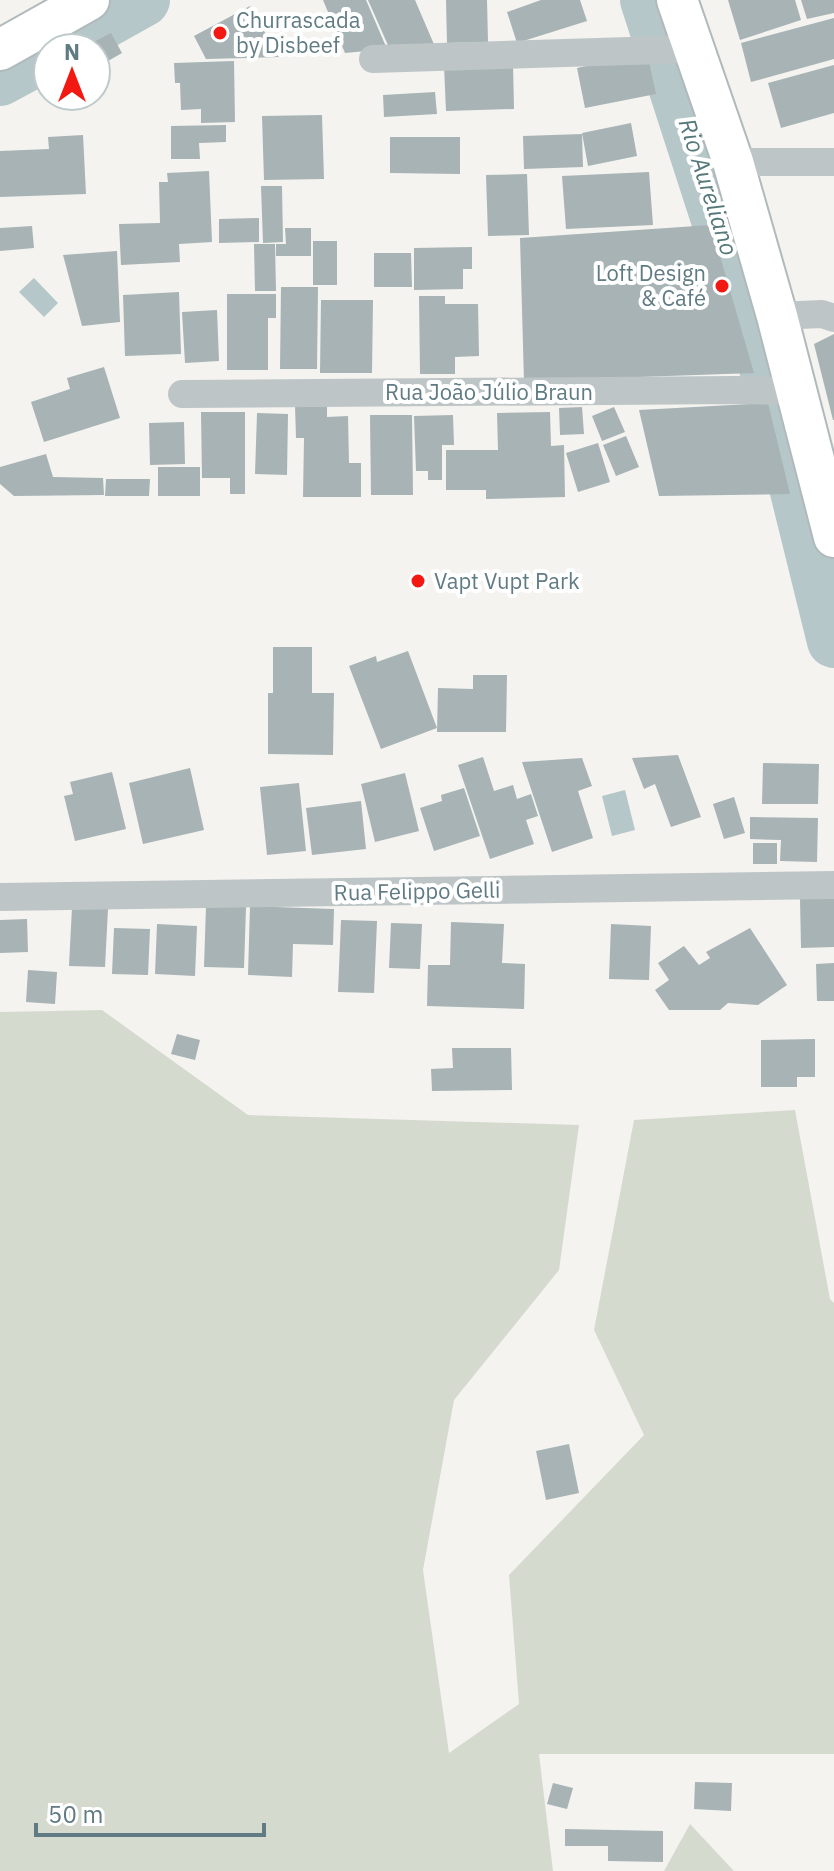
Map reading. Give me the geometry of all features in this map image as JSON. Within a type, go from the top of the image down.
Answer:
[{"type":"main road","points":[[0,50],[89,0]]},
{"type":"main road","points":[[677,0],[733,162],[777,316],[834,537]]},
{"type":"street","points":[[373,59],[694,49]]},
{"type":"street","points":[[733,162],[834,162]]},
{"type":"street","points":[[777,316],[822,314],[834,318]]},
{"type":"street","name":"Rua João Júlio Braun","points":[[182,394],[797,391]]},
{"type":"street","name":"Rua Felippo Gelli","points":[[0,897],[834,885]]},
{"type":"shaded area","points":[[34,278],[58,303],[44,317],[19,292]]},
{"type":"shaded area","points":[[625,790],[635,830],[612,836],[602,796]]},
{"type":"shaded area","points":[[102,1010],[248,1115],[579,1125],[559,1270],[454,1400],[423,1570],[449,1753],[519,1704],[509,1575],[644,1435],[594,1330],[634,1120],[795,1110],[830,1299],[834,1303],[834,1754],[539,1754],[553,1871],[0,1871],[0,1012]]},
{"type":"shaded area","points":[[690,1824],[734,1871],[664,1871]]},
{"type":"building","points":[[323,0],[366,0],[387,49],[345,53]]},
{"type":"building","points":[[368,0],[415,0],[436,49],[391,52]]},
{"type":"building","points":[[446,0],[487,0],[488,42],[447,43]]},
{"type":"building","points":[[541,0],[580,0],[587,21],[517,43],[507,12]]},
{"type":"building","points":[[728,0],[795,0],[801,20],[740,40]]},
{"type":"building","points":[[801,0],[834,0],[834,13],[807,19]]},
{"type":"building","points":[[250,6],[279,57],[206,59],[194,36]]},
{"type":"building","points":[[834,18],[834,59],[751,82],[741,43]]},
{"type":"building","points":[[112,35],[122,53],[112,59]]},
{"type":"building","points":[[647,53],[656,94],[585,108],[577,68]]},
{"type":"building","points":[[234,61],[235,122],[201,123],[201,109],[181,110],[180,83],[175,83],[174,63]]},
{"type":"building","points":[[513,64],[514,109],[446,111],[444,66]]},
{"type":"building","points":[[834,65],[834,113],[781,128],[768,83]]},
{"type":"building","points":[[435,92],[437,114],[384,117],[383,95]]},
{"type":"building","points":[[322,115],[324,179],[264,180],[262,116]]},
{"type":"building","points":[[631,123],[637,156],[588,166],[582,133]]},
{"type":"building","points":[[226,125],[226,142],[199,143],[200,159],[171,159],[171,126]]},
{"type":"building","points":[[582,134],[583,167],[524,169],[523,136]]},
{"type":"building","points":[[83,135],[86,194],[0,197],[0,151],[49,149],[48,137]]},
{"type":"building","points":[[390,137],[460,137],[460,174],[390,173]]},
{"type":"building","points":[[209,171],[212,242],[179,244],[180,262],[121,265],[119,224],[160,223],[159,182],[168,182],[167,173]]},
{"type":"building","points":[[649,172],[653,225],[566,229],[562,176]]},
{"type":"building","points":[[527,174],[529,235],[488,236],[486,175]]},
{"type":"building","points":[[261,186],[282,186],[283,242],[263,243]]},
{"type":"building","points":[[259,218],[259,242],[219,243],[219,219]]},
{"type":"building","points":[[711,225],[754,373],[524,381],[520,238]]},
{"type":"building","points":[[32,226],[34,248],[0,251],[0,228]]},
{"type":"building","points":[[285,228],[311,228],[311,256],[276,256],[276,244],[286,244]]},
{"type":"building","points":[[313,241],[337,241],[337,285],[313,285]]},
{"type":"building","points":[[254,244],[275,244],[276,291],[255,291]]},
{"type":"building","points":[[472,247],[472,269],[463,269],[463,289],[414,290],[414,248]]},
{"type":"building","points":[[117,251],[120,322],[82,326],[63,255]]},
{"type":"building","points":[[374,253],[411,253],[412,287],[374,287]]},
{"type":"building","points":[[281,287],[318,287],[317,369],[280,369]]},
{"type":"building","points":[[179,292],[181,354],[125,356],[123,295]]},
{"type":"building","points":[[227,294],[276,294],[276,318],[268,318],[268,370],[227,370]]},
{"type":"building","points":[[419,296],[445,296],[445,304],[478,304],[479,356],[455,357],[455,374],[420,374]]},
{"type":"building","points":[[321,300],[373,300],[372,373],[320,373]]},
{"type":"building","points":[[217,310],[219,361],[185,363],[182,312]]},
{"type":"building","points":[[834,334],[834,420],[833,420],[814,344]]},
{"type":"building","points":[[104,367],[120,418],[44,442],[31,402],[70,389],[67,378]]},
{"type":"building","points":[[768,403],[790,494],[659,496],[639,410]]},
{"type":"building","points":[[327,405],[327,417],[348,416],[349,463],[361,463],[361,497],[303,497],[304,438],[296,438],[295,406]]},
{"type":"building","points":[[582,407],[584,434],[560,435],[559,408]]},
{"type":"building","points":[[614,407],[625,432],[602,441],[592,416]]},
{"type":"building","points":[[201,412],[245,412],[245,494],[230,494],[230,478],[202,478]]},
{"type":"building","points":[[550,412],[551,446],[564,445],[565,497],[486,499],[486,490],[446,490],[446,450],[498,450],[497,413]]},
{"type":"building","points":[[257,413],[288,414],[287,475],[255,474]]},
{"type":"building","points":[[370,415],[412,415],[413,495],[371,495]]},
{"type":"building","points":[[453,415],[454,445],[442,445],[442,480],[428,480],[428,471],[416,471],[414,416]]},
{"type":"building","points":[[184,422],[185,464],[150,465],[149,423]]},
{"type":"building","points":[[626,436],[639,467],[616,476],[603,445]]},
{"type":"building","points":[[598,443],[610,482],[578,492],[566,453]]},
{"type":"building","points":[[46,454],[53,477],[103,478],[104,495],[14,496],[0,484],[0,467]]},
{"type":"building","points":[[158,467],[200,467],[200,496],[158,496]]},
{"type":"building","points":[[106,479],[150,479],[149,496],[105,496]]},
{"type":"building","points":[[273,647],[312,647],[312,693],[334,693],[333,755],[268,754],[268,693],[273,693]]},
{"type":"building","points":[[408,651],[437,728],[381,749],[349,666],[376,656],[377,662]]},
{"type":"building","points":[[473,675],[507,675],[506,732],[437,732],[438,688],[473,689]]},
{"type":"building","points":[[678,755],[701,817],[671,827],[655,784],[644,789],[632,758]]},
{"type":"building","points":[[483,757],[494,791],[513,785],[517,799],[531,794],[538,816],[526,820],[534,844],[490,859],[458,765]]},
{"type":"building","points":[[582,758],[592,786],[578,791],[593,838],[552,852],[522,762]]},
{"type":"building","points":[[763,763],[819,764],[818,804],[762,804]]},
{"type":"building","points":[[190,768],[204,830],[143,844],[129,783]]},
{"type":"building","points":[[112,772],[126,829],[75,841],[64,796],[73,794],[70,782]]},
{"type":"building","points":[[405,773],[419,831],[375,842],[361,784]]},
{"type":"building","points":[[299,783],[306,851],[267,855],[260,787]]},
{"type":"building","points":[[464,788],[480,836],[434,851],[420,808],[442,801],[441,795]]},
{"type":"building","points":[[734,797],[745,833],[724,839],[713,804]]},
{"type":"building","points":[[361,801],[366,849],[312,855],[306,808]]},
{"type":"building","points":[[750,817],[818,818],[817,862],[780,861],[781,840],[750,839]]},
{"type":"building","points":[[753,843],[777,843],[777,864],[753,864]]},
{"type":"building","points":[[800,899],[834,899],[834,947],[801,948]]},
{"type":"building","points":[[206,906],[246,907],[244,968],[204,967]]},
{"type":"building","points":[[250,906],[334,909],[333,945],[293,944],[292,977],[248,975]]},
{"type":"building","points":[[72,907],[108,909],[105,967],[69,966]]},
{"type":"building","points":[[27,919],[28,952],[0,953],[0,920]]},
{"type":"building","points":[[341,920],[377,921],[374,993],[338,992]]},
{"type":"building","points":[[451,922],[504,924],[502,963],[525,964],[524,1009],[427,1006],[428,965],[450,965]]},
{"type":"building","points":[[391,923],[422,924],[420,969],[389,968]]},
{"type":"building","points":[[157,924],[197,926],[195,976],[155,974]]},
{"type":"building","points":[[611,924],[651,926],[649,980],[609,979]]},
{"type":"building","points":[[114,928],[150,929],[148,975],[112,974]]},
{"type":"building","points":[[750,928],[787,985],[758,1005],[728,1003],[720,1010],[669,1010],[655,990],[669,980],[658,963],[684,946],[699,965],[710,958],[706,952]]},
{"type":"building","points":[[834,963],[834,1001],[817,1001],[816,964]]},
{"type":"building","points":[[28,970],[57,972],[55,1004],[26,1002]]},
{"type":"building","points":[[177,1034],[200,1040],[195,1060],[171,1054]]},
{"type":"building","points":[[815,1039],[815,1077],[797,1077],[797,1087],[761,1087],[761,1040]]},
{"type":"building","points":[[452,1048],[511,1048],[512,1090],[432,1091],[431,1069],[453,1068]]},
{"type":"building","points":[[569,1444],[579,1493],[546,1500],[536,1451]]},
{"type":"building","points":[[695,1782],[732,1783],[731,1811],[694,1809]]},
{"type":"building","points":[[553,1783],[573,1788],[567,1809],[547,1804]]},
{"type":"building","points":[[565,1829],[663,1831],[663,1862],[608,1861],[608,1846],[565,1846]]},
{"type":"waterway","points":[[86,32],[143,0]]},
{"type":"waterway","name":"Rio Aureliano","points":[[647,0],[768,374],[834,641]]},
{"type":"waterway","points":[[0,79],[32,62]]},
{"type":"place","name":"Churrascada by Disbeef","points":[[220,33]]},
{"type":"place","name":"Loft Design & Café","points":[[722,286]]},
{"type":"place","name":"Vapt Vupt Park","points":[[418,581]]}]
